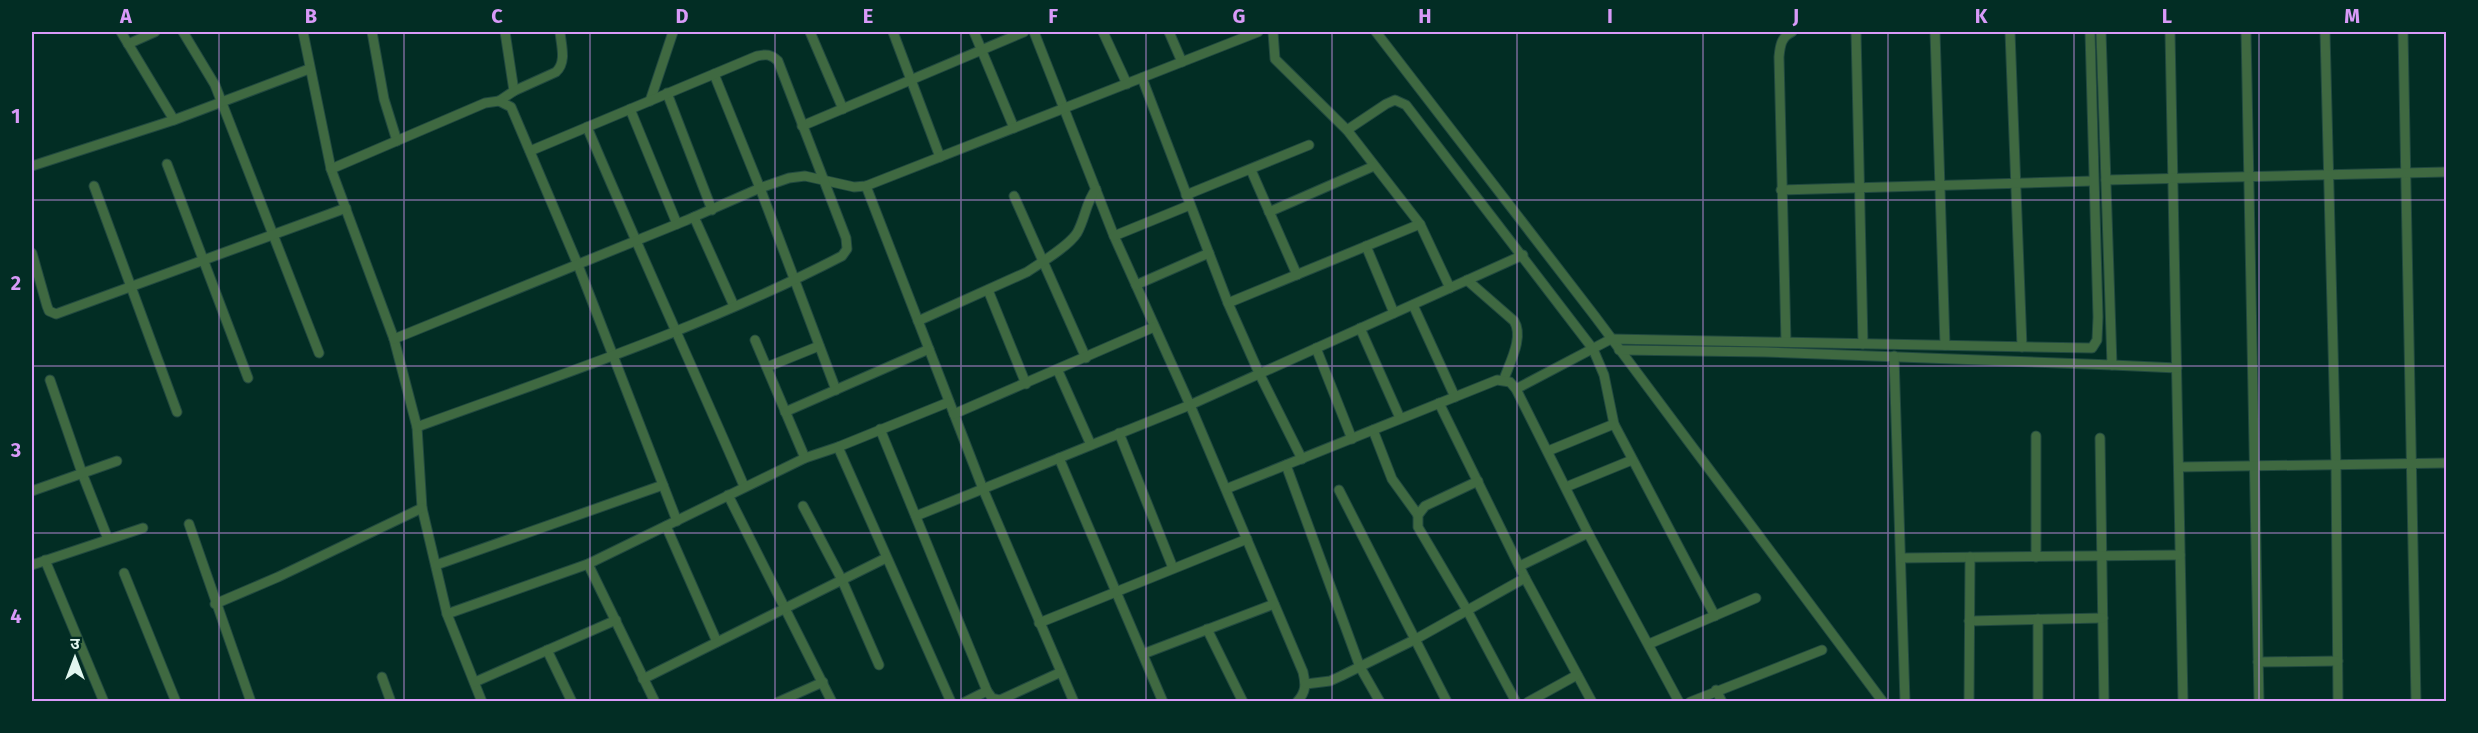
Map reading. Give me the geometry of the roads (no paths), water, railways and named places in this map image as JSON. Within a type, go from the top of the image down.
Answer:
[{"type":"street","points":[[121,32],[174,120]]},
{"type":"street","points":[[128,44],[155,32]]},
{"type":"street","points":[[183,32],[208,71],[222,102],[319,353]]},
{"type":"street","points":[[303,32],[331,169],[394,339],[417,426],[422,508],[447,615],[482,702]]},
{"type":"street","points":[[372,32],[384,99],[397,141]]},
{"type":"street","points":[[505,32],[514,91]]},
{"type":"street","points":[[331,169],[485,103],[499,101],[514,91],[556,72],[561,67],[563,59],[560,32]]},
{"type":"street","points":[[650,101],[674,32]]},
{"type":"street","points":[[810,32],[843,109]]},
{"type":"street","points":[[893,32],[940,157]]},
{"type":"street","points":[[974,32],[1014,128]]},
{"type":"street","points":[[802,126],[1024,32]]},
{"type":"street","points":[[1034,32],[1114,236],[1190,405],[1274,604],[1305,684],[1303,699]]},
{"type":"street","points":[[1103,32],[1127,84]]},
{"type":"street","points":[[1169,32],[1182,62]]},
{"type":"street","points":[[394,339],[712,210],[760,188],[789,178],[805,176],[854,187],[866,186],[1258,32]]},
{"type":"street","points":[[1273,32],[1275,59],[1347,130],[1420,224],[1450,288]]},
{"type":"street","points":[[1376,32],[1611,339],[1883,702]]},
{"type":"street","points":[[1786,342],[1779,57],[1780,44],[1792,32]]},
{"type":"street","points":[[1856,32],[1863,344]]},
{"type":"street","points":[[1935,32],[1945,345]]},
{"type":"street","points":[[2010,32],[2022,347]]},
{"type":"street","points":[[1516,389],[1611,339],[2092,348],[2097,344],[2098,317],[2090,32]]},
{"type":"street","points":[[2102,32],[2112,365]]},
{"type":"street","points":[[2170,32],[2183,702]]},
{"type":"street","points":[[2246,32],[2259,702]]},
{"type":"street","points":[[2325,32],[2336,465],[2338,702]]},
{"type":"street","points":[[2403,32],[2416,702]]},
{"type":"street","points":[[417,426],[614,355],[676,330],[794,281],[842,256],[847,249],[846,238],[778,61],[772,56],[765,54],[757,56],[530,151]]},
{"type":"street","points":[[32,166],[174,120],[309,69]]},
{"type":"street","points":[[714,74],[760,188],[836,390]]},
{"type":"street","points":[[1142,78],[1228,303],[1259,373],[1302,459]]},
{"type":"street","points":[[667,93],[712,210]]},
{"type":"street","points":[[1347,130],[1395,100],[1406,105],[1523,255],[1593,348],[1604,375],[1614,424],[1715,616]]},
{"type":"street","points":[[499,101],[511,107],[530,151],[614,355],[677,521]]},
{"type":"street","points":[[630,109],[677,224]]},
{"type":"street","points":[[587,127],[744,486]]},
{"type":"street","points":[[1186,195],[1309,145]]},
{"type":"street","points":[[167,164],[248,378]]},
{"type":"street","points":[[1269,212],[1374,166]]},
{"type":"street","points":[[1251,170],[1296,275]]},
{"type":"street","points":[[2106,180],[2446,172]]},
{"type":"street","points":[[1781,190],[2093,181]]},
{"type":"street","points":[[94,186],[177,412]]},
{"type":"street","points":[[866,186],[983,489],[1074,702]]},
{"type":"street","points":[[918,321],[1027,272],[1041,263],[1078,232],[1090,198],[1096,189]]},
{"type":"street","points":[[1014,196],[1041,263],[1086,358]]},
{"type":"street","points":[[1114,236],[1190,205]]},
{"type":"street","points":[[32,259],[49,311],[56,314],[346,208]]},
{"type":"street","points":[[694,217],[734,306]]},
{"type":"street","points":[[1228,303],[1420,224]]},
{"type":"street","points":[[1366,246],[1394,313]]},
{"type":"street","points":[[1136,285],[1209,253]]},
{"type":"street","points":[[916,516],[1190,405],[1523,255]]},
{"type":"street","points":[[1467,280],[1518,327],[1518,337],[1504,379]]},
{"type":"street","points":[[988,290],[1026,384]]},
{"type":"street","points":[[1413,305],[1455,397]]},
{"type":"street","points":[[954,414],[1058,371],[1154,327]]},
{"type":"street","points":[[1360,328],[1400,418]]},
{"type":"street","points":[[755,340],[805,458]]},
{"type":"street","points":[[767,367],[819,346]]},
{"type":"street","points":[[1316,348],[1352,439]]},
{"type":"street","points":[[785,412],[928,349]]},
{"type":"street","points":[[1619,350],[1894,356],[2177,368]]},
{"type":"street","points":[[1894,356],[1905,702]]},
{"type":"street","points":[[1058,371],[1091,445]]},
{"type":"street","points":[[1226,489],[1400,418],[1504,379],[1516,389],[1588,533],[1679,702]]},
{"type":"street","points":[[50,380],[82,473],[108,539]]},
{"type":"street","points":[[447,615],[588,564],[805,458],[949,402]]},
{"type":"street","points":[[1439,403],[1526,578],[1592,702]]},
{"type":"street","points":[[1548,451],[1614,424]]},
{"type":"street","points":[[880,429],[987,691],[992,698],[1000,699],[1061,672]]},
{"type":"street","points":[[1373,430],[1392,478],[1418,515],[1418,527],[1467,610],[1516,702]]},
{"type":"street","points":[[1119,433],[1173,568]]},
{"type":"street","points":[[2037,436],[2037,557]]},
{"type":"street","points":[[2100,438],[2104,702]]},
{"type":"street","points":[[838,447],[951,702]]},
{"type":"street","points":[[1059,458],[1163,702]]},
{"type":"street","points":[[1566,487],[1632,459]]},
{"type":"street","points":[[32,491],[117,461]]},
{"type":"street","points":[[2179,467],[2446,463]]},
{"type":"street","points":[[1286,465],[1360,667],[1380,702]]},
{"type":"street","points":[[1418,515],[1425,506],[1478,481]]},
{"type":"street","points":[[436,565],[663,485]]},
{"type":"street","points":[[1339,490],[1447,702]]},
{"type":"street","points":[[728,495],[832,702]]},
{"type":"street","points":[[803,506],[842,580],[879,665]]},
{"type":"street","points":[[215,604],[278,577],[422,508]]},
{"type":"street","points":[[189,524],[251,702]]},
{"type":"street","points":[[666,526],[717,642]]},
{"type":"street","points":[[33,561],[45,560],[143,528]]},
{"type":"street","points":[[1520,566],[1588,533]]},
{"type":"street","points":[[1039,622],[1247,538]]},
{"type":"street","points":[[1901,558],[2180,555]]},
{"type":"street","points":[[1969,702],[1970,557]]},
{"type":"street","points":[[643,679],[886,558]]},
{"type":"street","points":[[45,560],[104,702]]},
{"type":"street","points":[[588,564],[655,702]]},
{"type":"street","points":[[124,573],[176,702]]},
{"type":"street","points":[[1305,684],[1330,681],[1360,667],[1526,578]]},
{"type":"street","points":[[1649,644],[1756,598]]},
{"type":"street","points":[[1143,654],[1274,604]]},
{"type":"street","points":[[1969,621],[2103,618]]},
{"type":"street","points":[[475,682],[616,620]]},
{"type":"street","points":[[2038,620],[2038,702]]},
{"type":"street","points":[[1208,629],[1243,702]]},
{"type":"street","points":[[547,650],[572,702]]},
{"type":"street","points":[[1690,702],[1822,650]]},
{"type":"street","points":[[2258,662],[2338,661]]},
{"type":"street","points":[[1528,702],[1577,675]]},
{"type":"street","points":[[382,677],[391,702]]},
{"type":"street","points":[[778,702],[823,682]]},
{"type":"street","points":[[1716,690],[1722,702]]},
{"type":"street","points":[[965,702],[987,691]]}]
